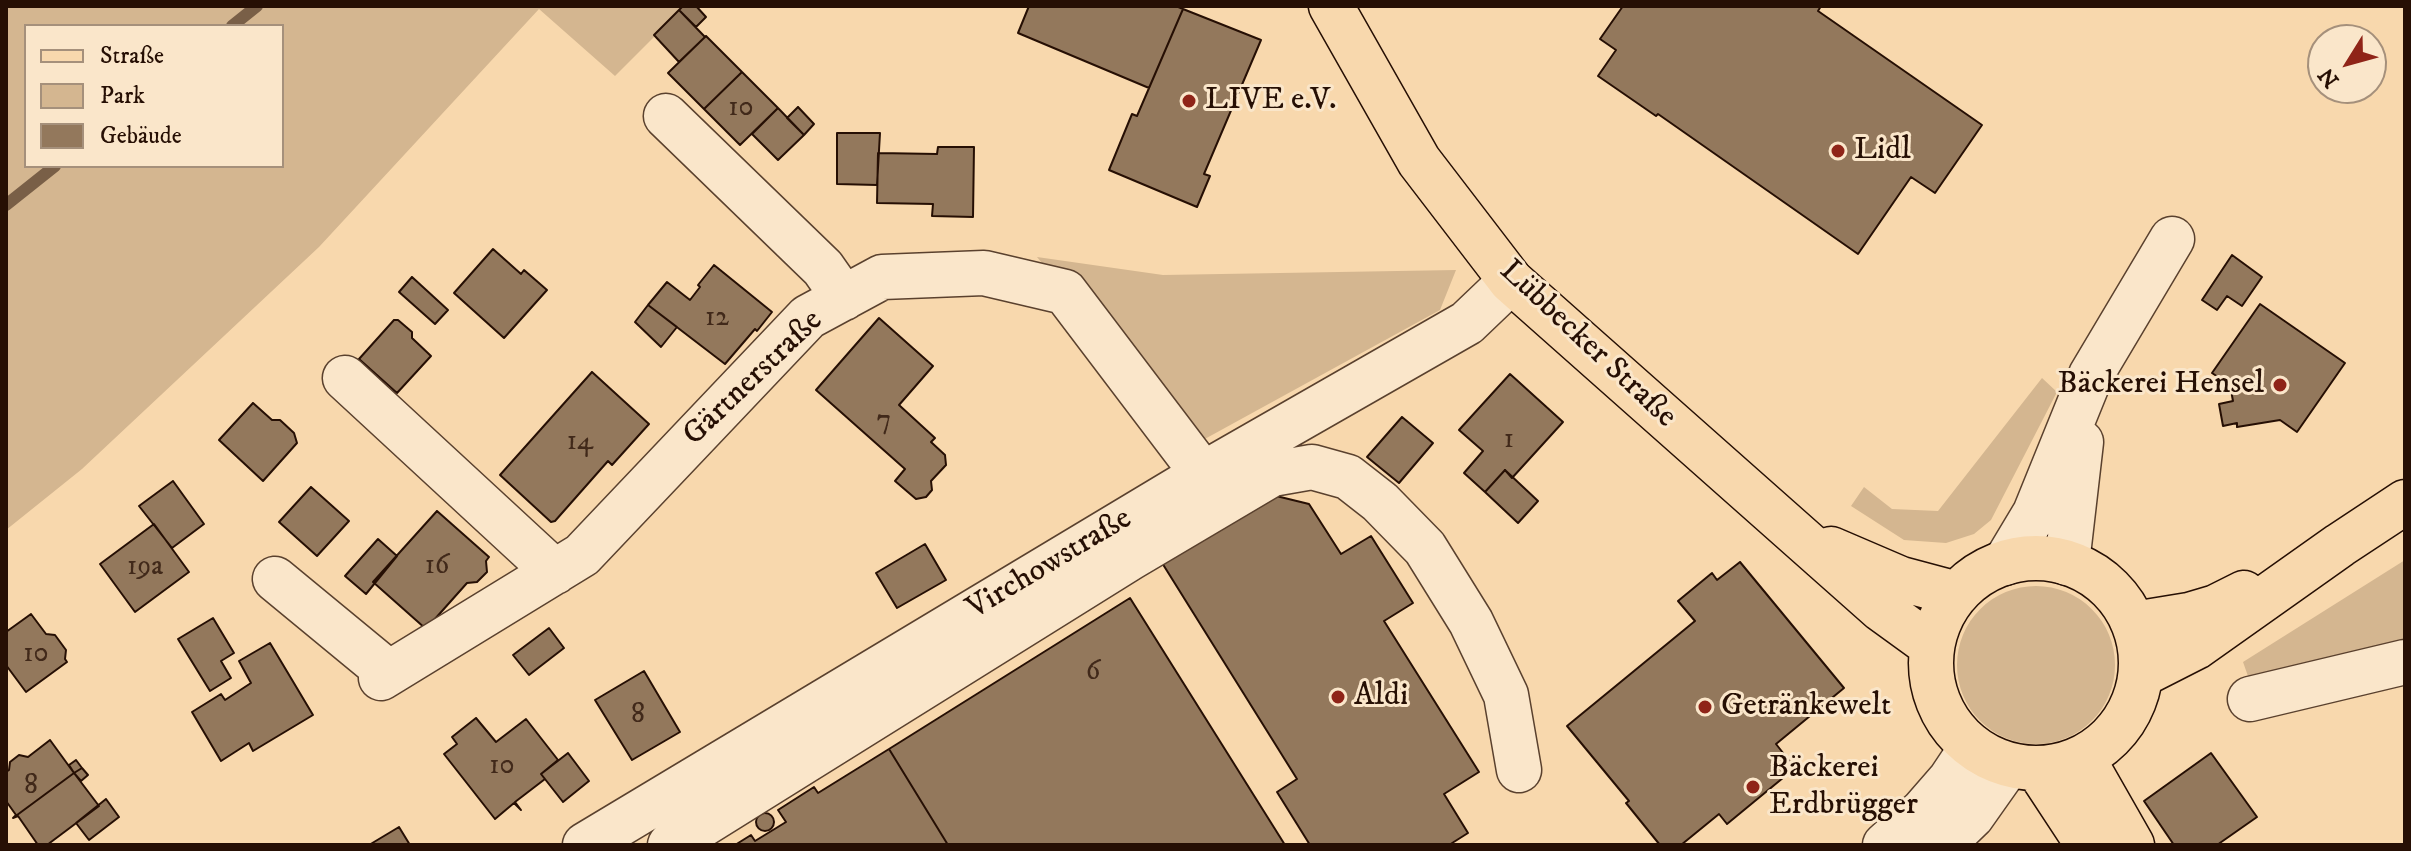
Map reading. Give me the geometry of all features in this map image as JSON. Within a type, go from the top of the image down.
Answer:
[{"type":"main road","name":"Lübbecker Straße","points":[[1331,6],[1419,161],[1511,281],[1881,609],[1932,646]]},
{"type":"main road","points":[[2141,675],[2196,647],[2405,502]]},
{"type":"main road","name":"Lübbecker Straße","points":[[1799,535],[1901,579],[1957,594]]},
{"type":"main road","points":[[2134,624],[2216,607],[2340,545]]},
{"type":"main road","points":[[2006,760],[2061,766],[2083,759],[2103,746],[2120,729],[2132,709],[2141,675],[2142,655],[2134,624],[2126,607],[2100,579],[2084,569],[2036,558],[2005,563],[1971,581],[1957,594],[1939,622],[1932,646],[1931,676],[1936,696],[1957,732],[2006,760],[2088,845]]},
{"type":"main road","points":[[2083,759],[2132,845]]},
{"type":"street","points":[[666,116],[823,268],[844,298]]},
{"type":"street","points":[[2005,563],[2035,513],[2091,375],[2172,239]]},
{"type":"street","name":"Gärtnerstraße","points":[[275,579],[385,676],[582,555],[808,317],[882,277],[984,273],[1065,292],[1203,474]]},
{"type":"street","name":"Virchowstraße","points":[[585,845],[1203,474],[1467,323],[1511,281]]},
{"type":"street","points":[[2067,563],[2091,375]]},
{"type":"street","points":[[345,378],[555,572]]},
{"type":"street","points":[[670,845],[1130,558],[1272,474],[1312,467],[1348,477],[1380,502],[1425,548],[1471,622],[1506,695],[1519,770]]},
{"type":"street","points":[[2250,699],[2405,662]]},
{"type":"street","points":[[1885,845],[1923,811],[1950,780],[2006,760]]},
{"type":"street","points":[[1942,845],[1972,816],[2006,760]]},
{"type":"green space","points":[[6,6],[685,6],[615,76],[539,9],[319,247],[82,469],[6,530]]},
{"type":"green space","points":[[1037,257],[1163,275],[1456,270],[1440,310],[1192,446]]},
{"type":"green space","points":[[2042,378],[2057,392],[1991,520],[1974,534],[1946,543],[1904,540],[1851,506],[1864,487],[1892,509],[1938,511]]},
{"type":"green space","points":[[2405,560],[2405,639],[2249,679],[2243,662]]},
{"type":"green space","points":[[2036,586],[2066,592],[2092,609],[2109,635],[2115,665],[2109,695],[2092,721],[2066,738],[2036,744],[2006,738],[1980,721],[1963,695],[1957,665],[1963,635],[1980,609],[2006,592]]},
{"type":"building","points":[[683,6],[696,6],[706,17],[696,27],[679,10]]},
{"type":"building","points":[[1029,6],[1176,6],[1183,9],[1149,88],[1018,33]]},
{"type":"building","name":"Lidl","points":[[1623,6],[1821,6],[1818,11],[1982,125],[1935,193],[1911,177],[1858,254],[1658,114],[1656,116],[1598,76],[1616,50],[1600,39]]},
{"type":"building","name":"LIVE e.V.","points":[[1183,9],[1261,40],[1204,174],[1210,176],[1197,207],[1109,170],[1132,114],[1137,116]]},
{"type":"building","points":[[679,10],[705,37],[679,62],[654,35]]},
{"type":"building","points":[[706,36],[742,72],[704,109],[668,73]]},
{"type":"building","points":[[742,72],[778,108],[740,145],[704,109]]},
{"type":"building","points":[[798,107],[814,124],[804,135],[787,118]]},
{"type":"building","points":[[778,108],[804,135],[778,160],[752,134]]},
{"type":"building","points":[[837,133],[880,133],[877,185],[837,184]]},
{"type":"building","points":[[938,147],[974,147],[973,217],[932,216],[933,204],[877,203],[878,153],[937,154]]},
{"type":"building","points":[[493,249],[521,274],[524,270],[547,290],[504,338],[454,293]]},
{"type":"building","points":[[2232,255],[2262,277],[2242,306],[2227,296],[2217,310],[2202,300]]},
{"type":"building","points":[[714,265],[772,312],[725,364],[648,305],[667,282],[690,300]]},
{"type":"building","points":[[412,277],[448,310],[435,324],[399,292]]},
{"type":"building","points":[[2260,304],[2345,363],[2297,432],[2280,420],[2237,427],[2237,423],[2223,426],[2219,404],[2233,401],[2230,385],[2212,373]]},
{"type":"building","points":[[648,305],[677,327],[661,347],[635,322]]},
{"type":"building","points":[[879,318],[933,366],[899,405],[935,438],[931,442],[945,455],[946,465],[931,481],[932,490],[926,497],[916,499],[895,481],[905,469],[816,390]]},
{"type":"building","points":[[394,320],[412,332],[412,338],[431,356],[397,393],[359,359]]},
{"type":"building","points":[[592,372],[649,424],[612,465],[608,461],[551,522],[500,475]]},
{"type":"building","points":[[1510,374],[1563,422],[1512,478],[1505,470],[1485,492],[1464,473],[1483,451],[1459,430]]},
{"type":"building","points":[[253,403],[272,420],[280,420],[294,433],[297,443],[263,481],[219,440]]},
{"type":"building","points":[[1402,417],[1433,443],[1399,483],[1367,457]]},
{"type":"building","points":[[1505,470],[1538,501],[1518,523],[1485,492]]},
{"type":"building","points":[[173,481],[204,524],[172,548],[139,506]]},
{"type":"building","points":[[311,487],[349,521],[317,556],[279,522]]},
{"type":"building","name":"Aldi","points":[[1264,493],[1309,504],[1341,554],[1371,536],[1413,603],[1384,621],[1479,772],[1444,794],[1468,833],[1449,845],[1310,845],[1277,792],[1297,779],[1159,558]]},
{"type":"building","points":[[437,511],[489,557],[486,561],[487,572],[477,582],[467,583],[426,629],[373,582]]},
{"type":"building","points":[[154,524],[189,572],[135,612],[100,564]]},
{"type":"building","points":[[378,539],[397,556],[366,594],[345,576]]},
{"type":"building","points":[[925,544],[946,580],[897,608],[876,573]]},
{"type":"building","name":"Getränkewelt","points":[[1740,562],[1844,688],[1776,744],[1795,768],[1727,824],[1719,814],[1681,845],[1660,845],[1626,803],[1629,801],[1567,726],[1695,621],[1678,601],[1712,573],[1717,580]]},
{"type":"building","points":[[1130,598],[1285,845],[948,845],[889,749]]},
{"type":"building","points":[[31,614],[46,634],[55,635],[66,650],[67,662],[26,692],[6,665],[6,632]]},
{"type":"building","points":[[213,618],[234,653],[221,661],[231,678],[210,691],[178,639]]},
{"type":"building","points":[[549,628],[564,648],[529,675],[513,655]]},
{"type":"building","points":[[270,643],[313,715],[253,751],[249,743],[221,761],[192,712],[221,694],[225,700],[251,683],[239,661]]},
{"type":"building","points":[[644,671],[680,732],[632,760],[595,700]]},
{"type":"building","points":[[476,718],[496,742],[526,719],[558,760],[541,774],[545,779],[515,802],[521,810],[514,803],[495,819],[444,754],[457,744],[452,737]]},
{"type":"building","points":[[50,740],[74,773],[13,818],[16,815],[6,801],[6,772],[10,762],[19,755],[28,757]]},
{"type":"building","points":[[889,749],[948,845],[735,845],[751,835],[755,841],[786,822],[778,810],[814,787],[818,793]]},
{"type":"building","points":[[568,753],[589,781],[563,802],[541,774]]},
{"type":"building","points":[[2211,753],[2257,817],[2217,845],[2174,845],[2144,801]]},
{"type":"building","points":[[76,760],[82,768],[74,773],[69,765]]},
{"type":"building","points":[[82,768],[88,775],[81,781],[74,773]]},
{"type":"building","points":[[74,773],[99,806],[47,845],[38,845],[18,816],[13,818]]},
{"type":"building","points":[[106,799],[119,817],[89,840],[76,823]]},
{"type":"building","points":[[765,813],[774,822],[765,831],[756,822]]},
{"type":"building","points":[[399,827],[410,845],[369,845]]},
{"type":"waterway","points":[[234,24],[257,6]]},
{"type":"waterway","points":[[6,205],[52,168]]},
{"type":"place","name":"LIVE e.V.","points":[[1189,101]]},
{"type":"place","name":"Lidl","points":[[1838,151]]},
{"type":"place","name":"Bäckerei Hensel","points":[[2280,385]]},
{"type":"place","name":"Aldi","points":[[1338,697]]},
{"type":"place","name":"Getränkewelt","points":[[1705,707]]},
{"type":"place","name":"Bäckerei Erdbrügger","points":[[1753,787]]}]
